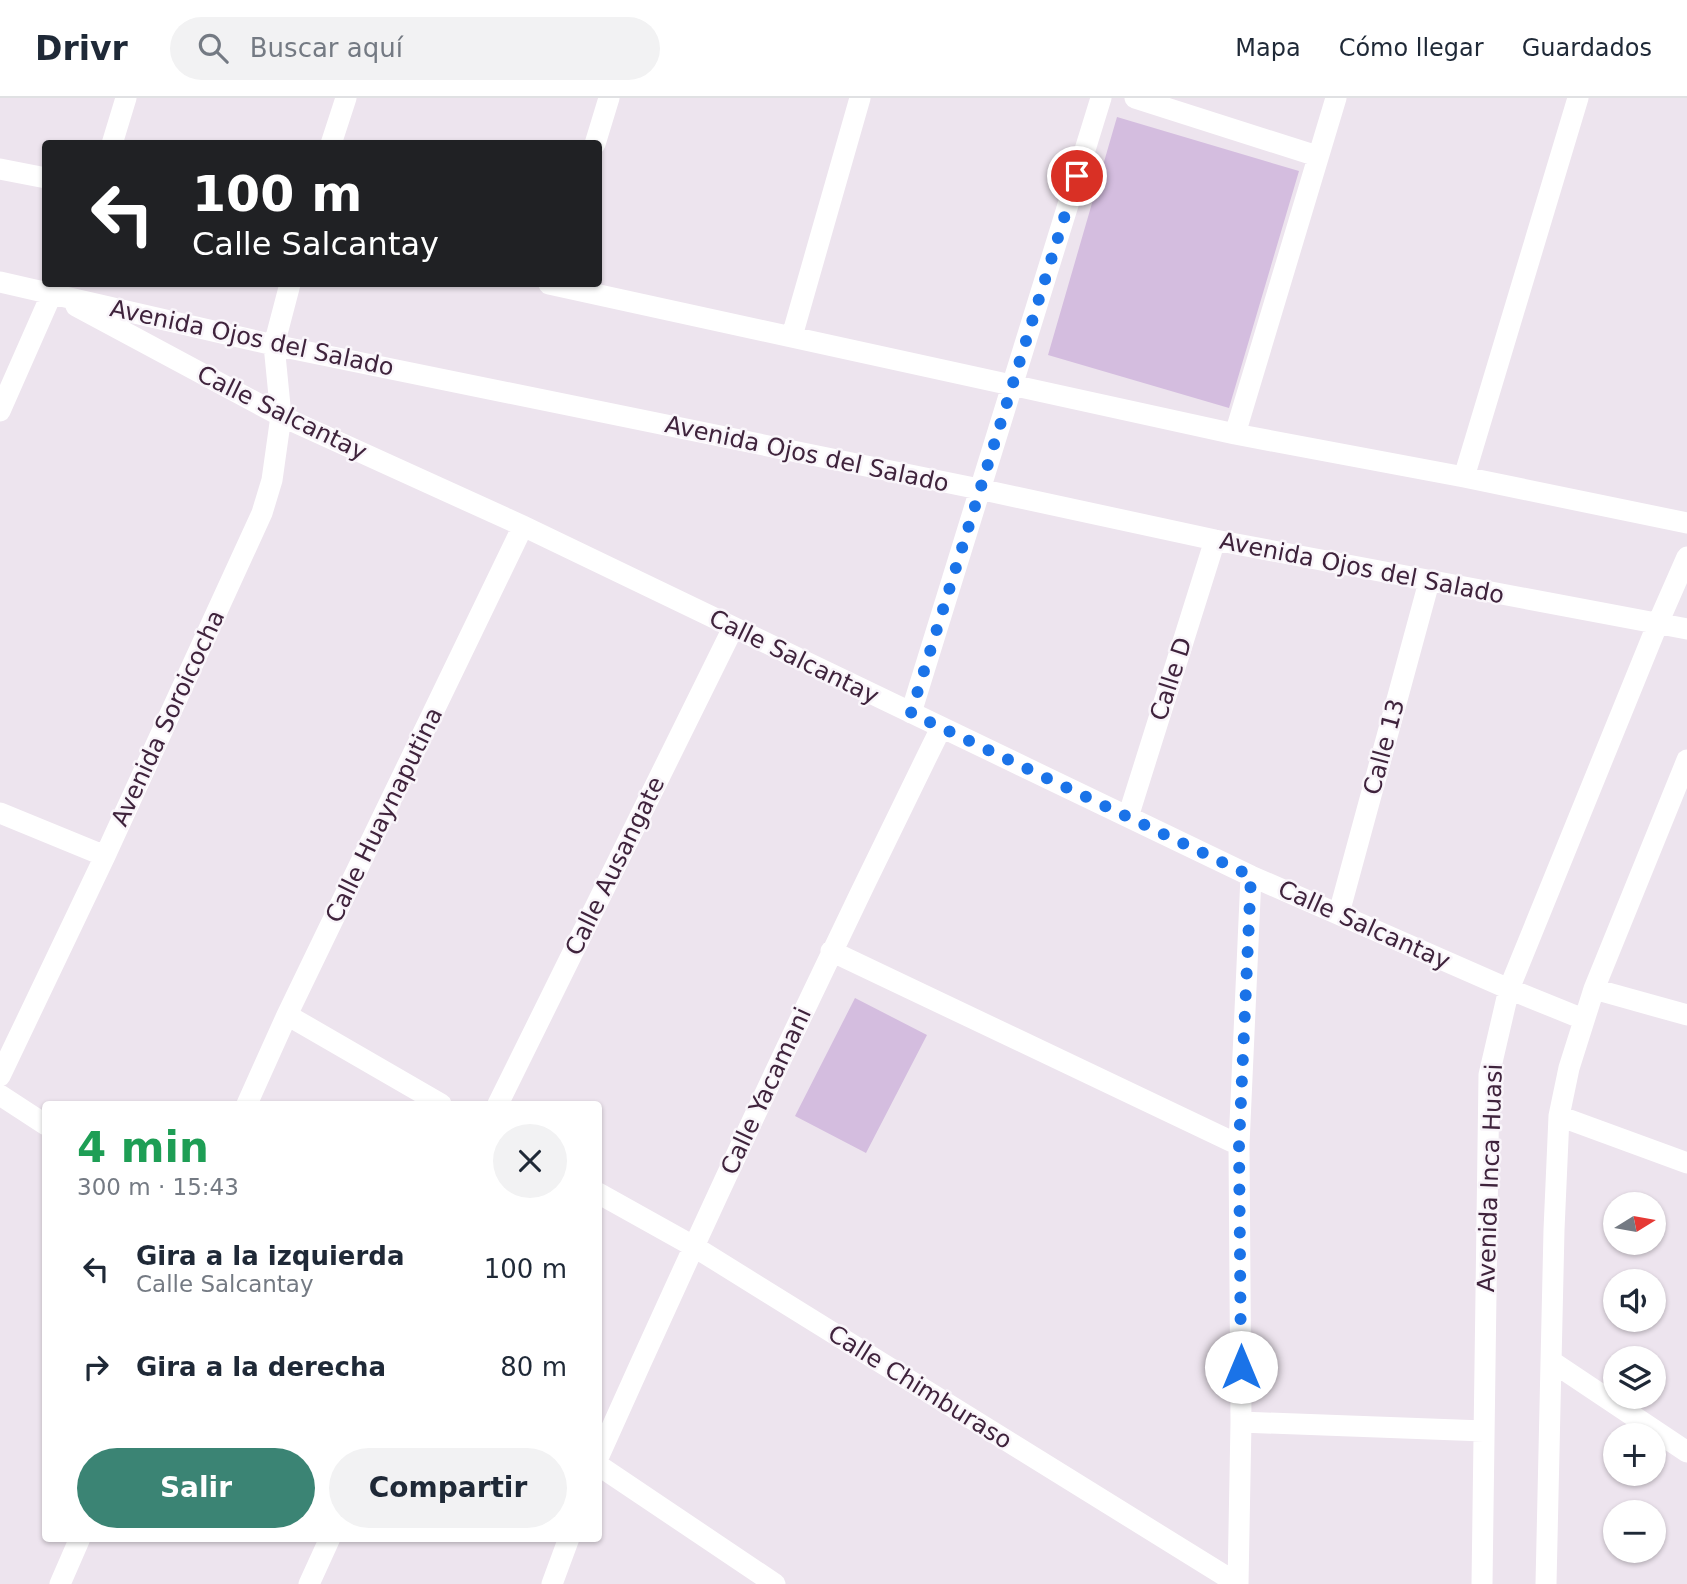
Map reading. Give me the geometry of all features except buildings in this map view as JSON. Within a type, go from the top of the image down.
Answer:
[{"type":"street","points":[[113,140],[126,98]]},
{"type":"street","points":[[332,140],[346,98]]},
{"type":"street","points":[[597,140],[609,98]]},
{"type":"street","points":[[792,336],[860,98]]},
{"type":"street","points":[[911,713],[1101,98]]},
{"type":"street","points":[[1135,98],[1317,156]]},
{"type":"street","points":[[1236,434],[1336,98]]},
{"type":"street","points":[[1464,477],[1578,98]]},
{"type":"street","points":[[0,169],[42,177]]},
{"type":"street","name":"Avenida Ojos del Salado","points":[[0,282],[42,287]]},
{"type":"street","points":[[274,345],[289,287]]},
{"type":"street","points":[[567,287],[1236,434],[1687,523]]},
{"type":"street","points":[[0,411],[54,288]]},
{"type":"street","name":"Avenida Ojos del Salado","points":[[54,288],[274,345],[1215,540],[1687,629]]},
{"type":"street","name":"Calle Salcantay","points":[[54,288],[282,416],[523,526],[1251,876],[1508,989],[1583,1019]]},
{"type":"street","name":"Avenida Soroicocha","points":[[0,1076],[105,856],[262,513],[272,480],[282,416],[274,345]]},
{"type":"street","name":"Calle Huaynaputina","points":[[248,1101],[287,1015],[523,526]]},
{"type":"street","name":"Calle D","points":[[1128,817],[1215,540]]},
{"type":"street","name":"Avenida Inca Huasi","points":[[1482,1584],[1489,1075],[1508,989],[1687,557]]},
{"type":"street","name":"Calle 13","points":[[1339,913],[1429,582]]},
{"type":"street","name":"Calle Ausangate","points":[[499,1101],[733,628]]},
{"type":"street","name":"Calle Yacamani","points":[[602,1449],[693,1246],[831,951],[941,728]]},
{"type":"street","points":[[1546,1584],[1559,1116],[1583,1019],[1687,760]]},
{"type":"street","points":[[0,813],[105,856]]},
{"type":"street","points":[[1238,1584],[1241,1422],[1239,1145],[1251,876]]},
{"type":"street","points":[[831,951],[1239,1145]]},
{"type":"street","points":[[1594,989],[1687,1014]]},
{"type":"street","points":[[287,1015],[436,1101]]},
{"type":"street","points":[[0,1095],[42,1122]]},
{"type":"street","points":[[1559,1116],[1687,1163]]},
{"type":"street","name":"Calle Chimburaso","points":[[602,1195],[693,1246],[1238,1584]]},
{"type":"street","points":[[1551,1361],[1687,1452]]},
{"type":"street","points":[[1241,1422],[1484,1431]]},
{"type":"street","points":[[602,1468],[775,1584]]},
{"type":"street","points":[[60,1584],[78,1542]]},
{"type":"street","points":[[309,1584],[328,1542]]},
{"type":"street","points":[[552,1584],[568,1542]]},
{"type":"shaded area","points":[[1117,117],[1299,171],[1229,408],[1048,355]]},
{"type":"shaded area","points":[[855,998],[927,1035],[866,1153],[795,1116]]},
{"type":"route","points":[[1077,176],[911,713],[1251,876],[1239,1145],[1241,1367]]}]
